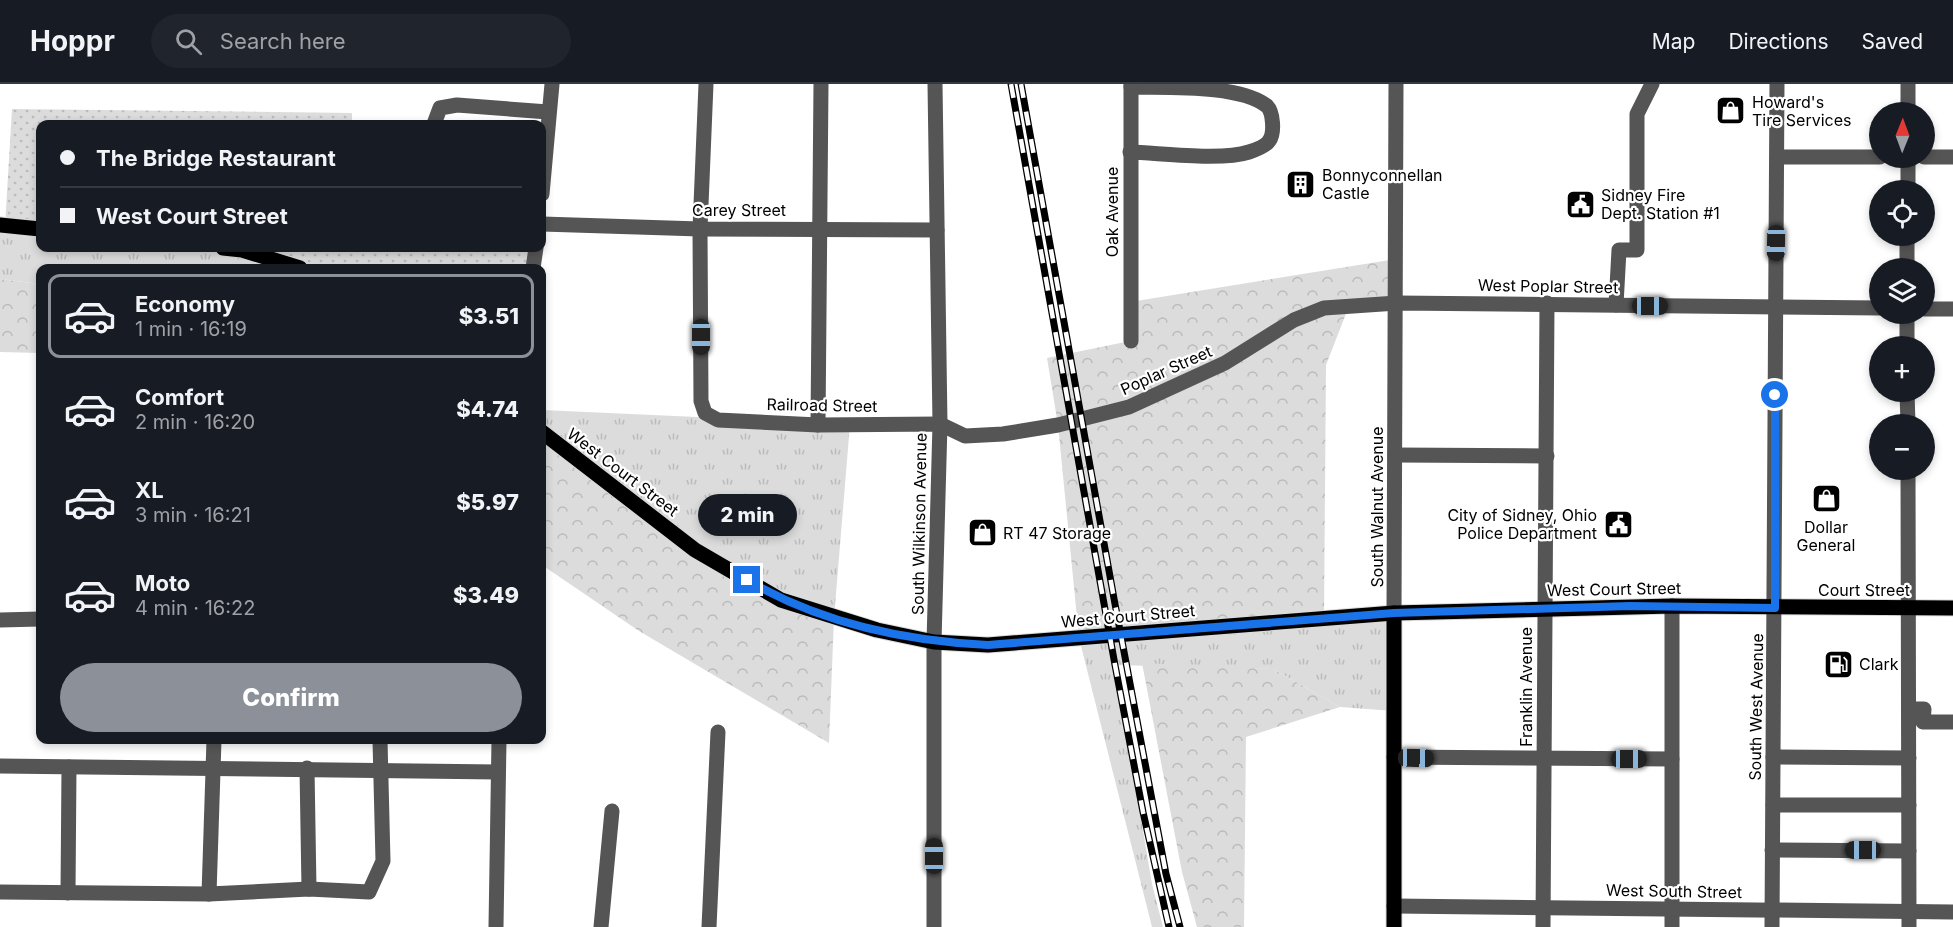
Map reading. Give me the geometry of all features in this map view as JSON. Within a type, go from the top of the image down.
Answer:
[{"type":"main road","points":[[0,225],[36,229]]},
{"type":"main road","points":[[248,252],[287,264]]},
{"type":"main road","name":"West Court Street","points":[[546,435],[695,550],[781,600],[834,618],[934,642],[988,645],[1394,613],[1545,607],[1775,608]]},
{"type":"main road","name":"Court Street","points":[[1775,608],[1953,608]]},
{"type":"main road","name":"South Walnut Avenue","points":[[1394,613],[1395,927]]},
{"type":"street","points":[[546,139],[552,84]]},
{"type":"street","points":[[700,229],[706,84]]},
{"type":"street","points":[[818,425],[821,84]]},
{"type":"street","name":"South Wilkinson Avenue","points":[[934,927],[934,642],[940,424],[935,84]]},
{"type":"street","name":"South Walnut Avenue","points":[[1394,613],[1396,84]]},
{"type":"street","points":[[1616,305],[1618,250],[1636,250],[1637,114],[1652,84]]},
{"type":"street","name":"South West Avenue","points":[[1772,927],[1777,84]]},
{"type":"street","points":[[1908,84],[1908,102]]},
{"type":"street","points":[[1130,152],[1234,155],[1262,146],[1270,141],[1272,133],[1271,112],[1267,106],[1235,92],[1131,86]]},
{"type":"street","name":"Oak Avenue","points":[[1131,86],[1131,341]]},
{"type":"street","points":[[436,120],[440,108],[457,105],[548,112]]},
{"type":"street","points":[[1777,157],[1869,157]]},
{"type":"street","points":[[1935,157],[1953,157]]},
{"type":"street","name":"Carey Street","points":[[546,224],[700,229],[937,230]]},
{"type":"street","name":"Railroad Street","points":[[700,229],[701,401],[705,413],[718,420],[818,425],[940,424]]},
{"type":"street","name":"West Poplar Street","points":[[1396,303],[1869,308]]},
{"type":"street","name":"Poplar Street","points":[[940,424],[965,435],[1003,434],[1058,425],[1129,407],[1225,363],[1294,320],[1324,308],[1396,303]]},
{"type":"street","name":"Franklin Avenue","points":[[1543,927],[1547,303]]},
{"type":"street","points":[[1935,309],[1953,309]]},
{"type":"street","points":[[1395,455],[1547,456]]},
{"type":"street","points":[[1908,480],[1909,919]]},
{"type":"street","points":[[1672,606],[1672,927]]},
{"type":"street","points":[[0,620],[36,619]]},
{"type":"street","points":[[1909,709],[1924,709],[1923,722],[1953,722]]},
{"type":"street","points":[[709,927],[718,732]]},
{"type":"street","points":[[209,894],[214,744]]},
{"type":"street","points":[[0,892],[209,894],[309,889],[369,892],[383,861],[380,744]]},
{"type":"street","points":[[496,927],[499,744]]},
{"type":"street","points":[[1394,757],[1544,760],[1672,759]]},
{"type":"street","points":[[1773,757],[1909,758]]},
{"type":"street","points":[[0,766],[498,772]]},
{"type":"street","points":[[68,893],[69,766]]},
{"type":"street","points":[[307,768],[309,889]]},
{"type":"street","points":[[1773,805],[1909,805]]},
{"type":"street","points":[[601,927],[612,811]]},
{"type":"street","points":[[1772,850],[1909,851]]},
{"type":"street","name":"West South Street","points":[[1394,906],[1772,911],[1909,919],[1953,912]]},
{"type":"green space","points":[[12,109],[352,113],[352,120],[36,120],[36,229],[5,226]]},
{"type":"green space","points":[[0,225],[36,229],[36,252],[238,252],[285,264],[36,264],[36,284],[0,279]]},
{"type":"green space","points":[[238,252],[535,252],[534,264],[285,264]]},
{"type":"green space","points":[[1396,259],[1397,303],[1349,306],[1326,365],[1324,618],[1079,638],[1058,425],[1047,358],[1130,341],[1130,302]]},
{"type":"green space","points":[[0,279],[36,284],[36,353],[0,352]]},
{"type":"green space","points":[[546,410],[850,424],[834,618],[695,550],[546,435]]},
{"type":"green space","points":[[546,435],[695,550],[834,618],[829,743],[639,631],[546,568]]},
{"type":"green space","points":[[1394,613],[1394,711],[1340,707],[1273,669],[1115,665],[1152,884],[1163,927],[1152,927],[1079,638]]},
{"type":"green space","points":[[1142,663],[1273,669],[1340,707],[1246,737],[1244,927],[1197,927],[1182,872]]},
{"type":"railway","points":[[1011,84],[1115,665],[1143,812],[1169,927]]},
{"type":"railway","points":[[1021,84],[1115,604],[1166,874],[1180,927]]},
{"type":"place","name":"Howard's Tire Services","points":[[1731,111]]},
{"type":"place","name":"Bonnyconnellan Castle","points":[[1301,184]]},
{"type":"place","name":"Sidney Fire Dept. Station #1","points":[[1580,204]]},
{"type":"place","name":"Dollar General","points":[[1826,499]]},
{"type":"place","name":"City of Sidney, Ohio Police Department","points":[[1618,524]]},
{"type":"place","name":"RT 47 Storage","points":[[982,533]]},
{"type":"place","name":"Clark","points":[[1838,664]]},
{"type":"route","points":[[747,580],[781,600],[877,630],[934,642],[988,645],[1394,613],[1545,607],[1775,608],[1775,395]]}]
